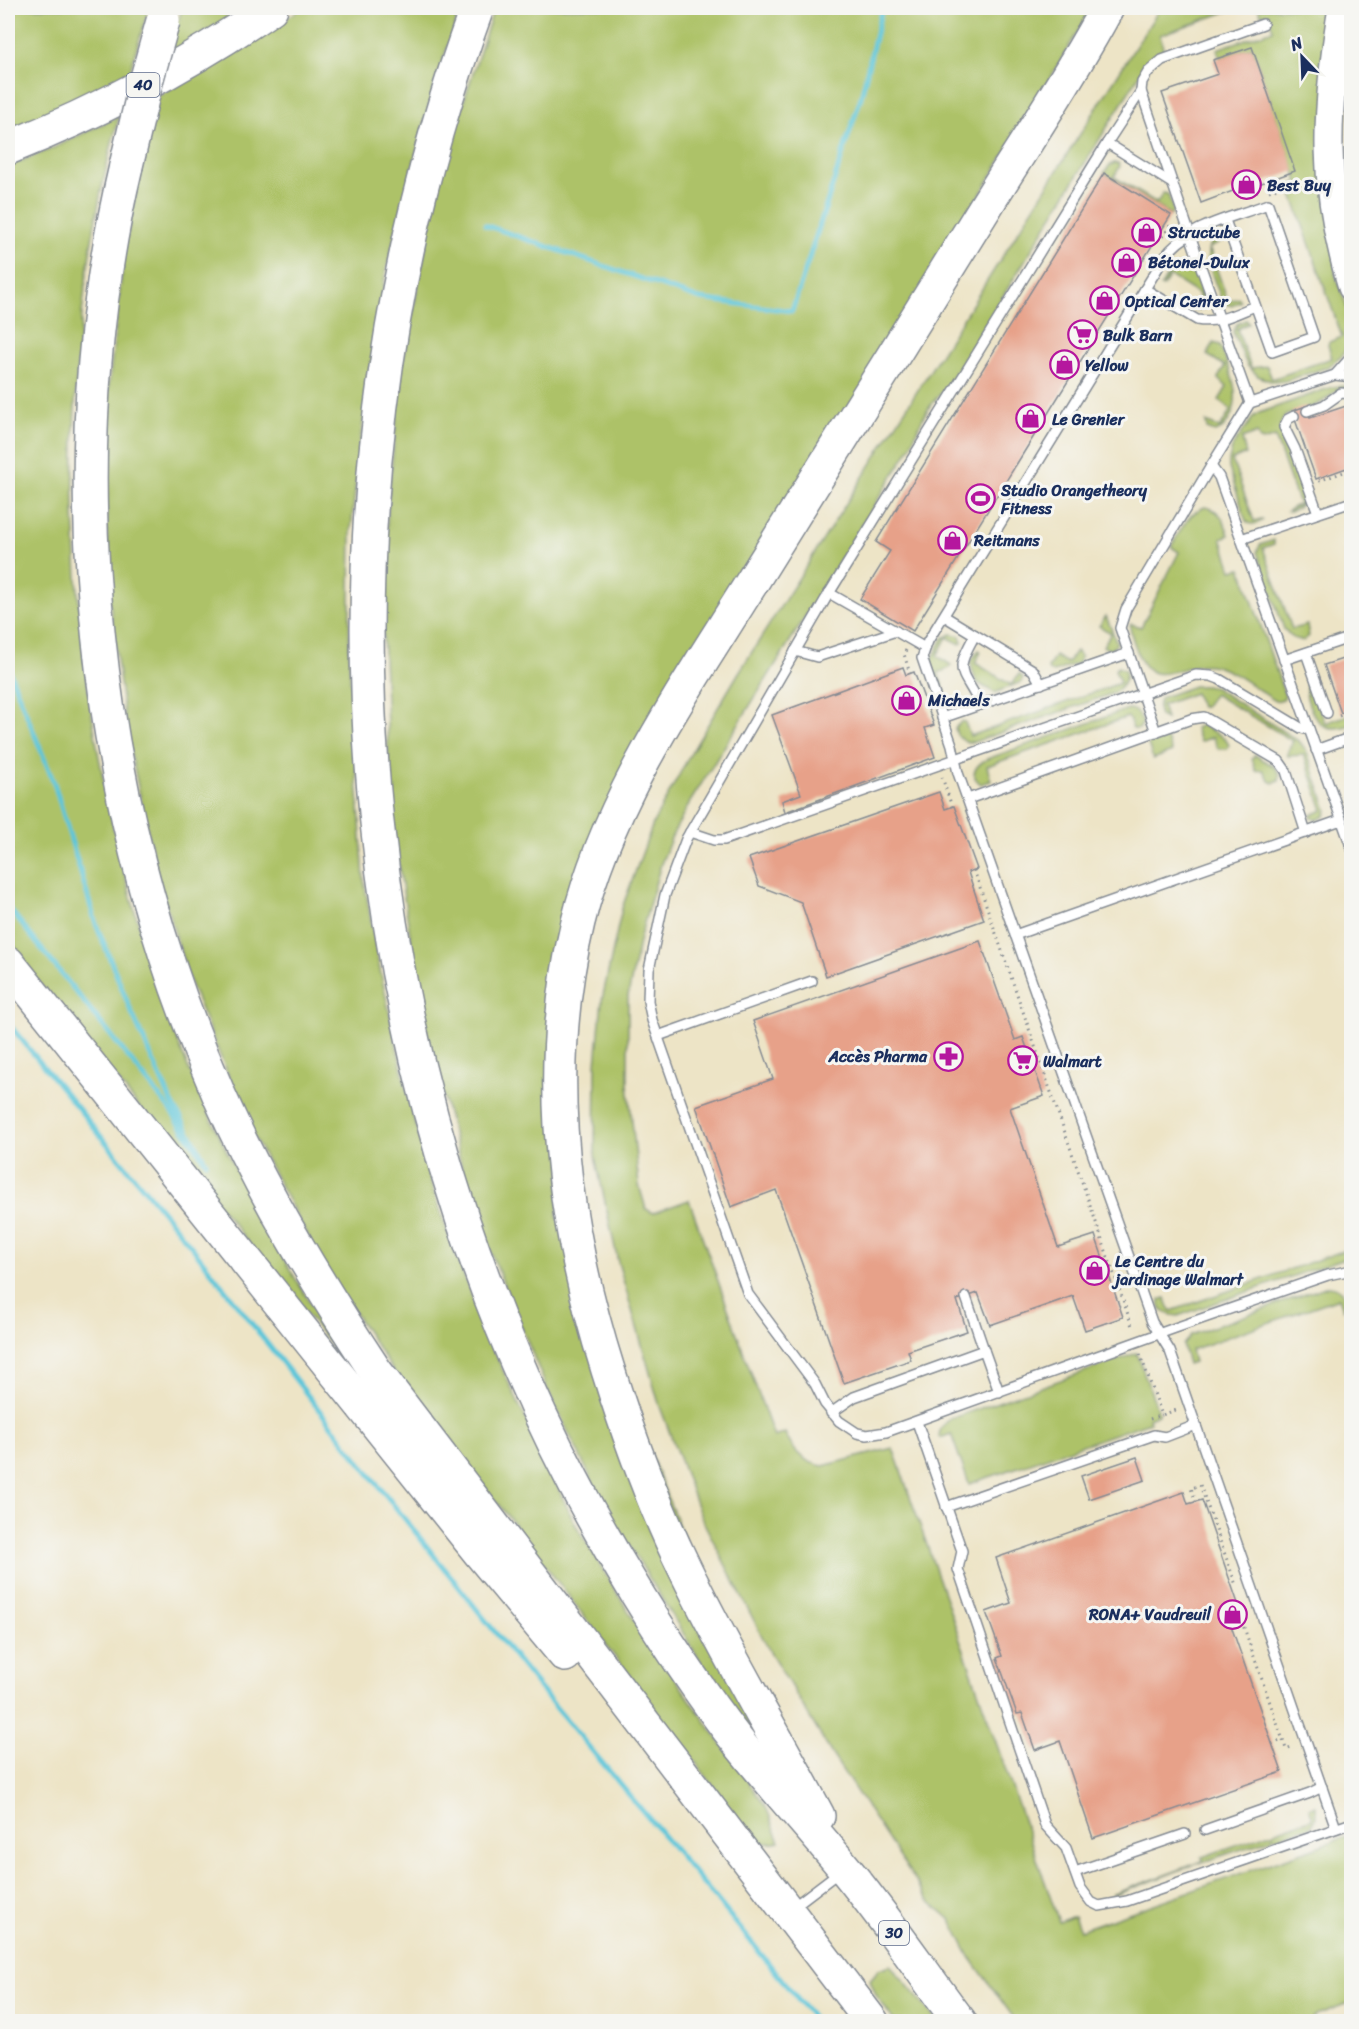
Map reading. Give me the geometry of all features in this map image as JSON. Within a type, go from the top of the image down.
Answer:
[{"type":"highway","name":"40","points":[[8,148],[74,121],[150,82],[271,8]]},
{"type":"highway","points":[[477,8],[441,118],[411,230],[381,390],[371,484],[366,592],[371,765],[386,896],[404,993],[432,1118],[478,1264],[534,1403],[568,1473],[634,1589],[689,1674],[755,1763],[844,1867]]},
{"type":"highway","points":[[844,1867],[682,1562],[644,1473],[607,1366],[583,1276],[564,1169],[558,1085],[564,994],[577,927],[589,886],[601,852],[631,784],[698,669],[1107,8]]},
{"type":"highway","points":[[165,14],[144,88],[106,268],[97,350],[91,492],[96,593],[110,722],[127,810],[146,886],[182,1004],[220,1097],[258,1176],[320,1286],[376,1371],[785,1914],[871,2022]]},
{"type":"highway","points":[[8,963],[480,1553],[785,1914]]},
{"type":"highway","name":"30","points":[[844,1867],[960,2022]]},
{"type":"main road","points":[[1342,8],[1330,81],[1328,165],[1337,232],[1352,287]]},
{"type":"lane","points":[[1250,403],[1141,91],[1142,82],[1151,67],[1162,60],[1263,24]]},
{"type":"lane","points":[[1141,91],[829,593],[690,832],[665,895],[648,970],[648,1001],[658,1036],[748,1294],[815,1384],[831,1413],[847,1427],[867,1435],[880,1434],[916,1422],[1328,1275],[1351,1271]]},
{"type":"lane","points":[[1107,143],[1173,184]]},
{"type":"lane","points":[[1225,220],[1272,352],[1314,338],[1268,204],[1225,220],[1190,234],[1170,249],[944,616],[925,648],[922,663],[1015,935],[1152,1322],[1170,1351],[1336,1828]]},
{"type":"lane","points":[[1145,289],[1197,320],[1212,321],[1255,306]]},
{"type":"lane","points":[[1335,375],[1352,356]]},
{"type":"lane","points":[[1156,732],[1120,628],[1124,614],[1250,403],[1335,375],[1352,377]]},
{"type":"lane","points":[[1308,411],[1324,405],[1337,395],[1352,394]]},
{"type":"lane","points":[[1294,416],[1288,419],[1284,427],[1295,449],[1318,513]]},
{"type":"lane","points":[[1211,466],[1217,473],[1352,849]]},
{"type":"lane","points":[[1241,539],[1352,501]]},
{"type":"lane","points":[[829,593],[925,648]]},
{"type":"lane","points":[[944,616],[1033,670],[1041,684]]},
{"type":"lane","points":[[795,651],[817,657],[896,631]]},
{"type":"lane","points":[[975,635],[964,654],[962,669],[964,679],[980,705]]},
{"type":"lane","points":[[1284,660],[1352,637]]},
{"type":"lane","points":[[1306,652],[1327,713]]},
{"type":"lane","points":[[942,718],[1129,653]]},
{"type":"lane","points":[[690,832],[714,840],[724,840],[1196,675],[1211,675],[1301,728],[1309,730]]},
{"type":"lane","points":[[968,799],[1198,717],[1208,718],[1279,761],[1286,771],[1306,833]]},
{"type":"lane","points":[[1316,750],[1352,737]]},
{"type":"lane","points":[[1015,935],[1341,820]]},
{"type":"lane","points":[[658,1036],[813,981]]},
{"type":"lane","points":[[966,1297],[999,1392]]},
{"type":"lane","points":[[831,1413],[854,1397],[984,1350]]},
{"type":"lane","points":[[916,1422],[962,1551],[958,1569],[1045,1825],[1066,1848],[1080,1887],[1091,1902],[1099,1906],[1116,1904],[1352,1822]]},
{"type":"lane","points":[[946,1507],[1154,1434],[1165,1437],[1196,1425]]},
{"type":"lane","points":[[1205,1830],[1322,1787]]},
{"type":"lane","points":[[1075,1872],[1185,1834]]},
{"type":"lane","points":[[785,1914],[844,1867]]},
{"type":"path","points":[[1314,483],[1352,469]]},
{"type":"path","points":[[1346,470],[1352,484]]},
{"type":"path","points":[[906,650],[904,654],[910,674]]},
{"type":"path","points":[[941,774],[952,807]]},
{"type":"path","points":[[974,870],[1135,1336]]},
{"type":"path","points":[[1032,1062],[1040,1059]]},
{"type":"path","points":[[1105,1263],[1110,1262]]},
{"type":"path","points":[[1139,1352],[1162,1415]]},
{"type":"path","points":[[1150,1419],[1177,1410]]},
{"type":"path","points":[[1196,1502],[1191,1488],[1200,1485],[1238,1591]]},
{"type":"path","points":[[1235,1618],[1236,1621],[1247,1617],[1245,1611]]},
{"type":"path","points":[[1241,1619],[1286,1749],[1294,1746]]},
{"type":"path","points":[[1263,1680],[1270,1677]]},
{"type":"path","points":[[1272,1744],[1283,1740]]},
{"type":"green space","points":[[8,8],[149,8],[128,77],[8,133]]},
{"type":"green space","points":[[182,8],[245,8],[168,56]]},
{"type":"green space","points":[[302,8],[461,8],[435,83],[385,276],[360,442],[351,530],[349,661],[364,880],[377,956],[410,1105],[432,1186],[486,1334],[574,1522],[633,1619],[766,1807],[780,1842],[766,1843],[757,1840],[741,1822],[506,1514],[402,1384],[327,1272],[253,1135],[190,983],[158,878],[126,731],[108,587],[105,418],[126,239],[156,97],[194,76]]},
{"type":"green space","points":[[494,8],[1092,8],[589,846],[557,1216],[758,1728],[753,1733],[717,1686],[602,1501],[547,1389],[493,1258],[462,1168],[424,1021],[391,817],[382,610],[389,490],[402,367],[431,220],[447,153]]},
{"type":"green space","points":[[1160,8],[1237,8],[1160,35],[1164,52],[1149,59],[947,387],[929,408],[910,448],[690,802],[672,836],[661,864],[640,937],[628,996],[628,1084],[639,1185],[646,1209],[653,1213],[689,1200],[774,1437],[785,1433],[791,1445],[804,1459],[823,1466],[893,1448],[1059,1922],[1074,1916],[1080,1930],[1351,1835],[1351,2002],[1319,2014],[1310,2021],[1016,2021],[970,1957],[951,1920],[928,1900],[833,1756],[769,1650],[701,1517],[659,1404],[618,1262],[595,1156],[596,1064],[602,1000],[622,908],[654,821],[738,674]]},
{"type":"green space","points":[[1258,8],[1332,8],[1335,273],[1351,319],[1350,340],[1342,356],[1328,367],[1285,381],[1273,382],[1258,376],[1247,365],[1233,332],[1237,324],[1246,320],[1249,323],[1237,329],[1251,368],[1267,366],[1272,379],[1332,358],[1329,342],[1342,337],[1289,186],[1298,182],[1252,47],[1220,58],[1217,49],[1273,30],[1268,14],[1261,15]]},
{"type":"green space","points":[[119,116],[97,213],[82,312],[75,413],[74,515],[80,616],[92,717],[111,816],[135,912],[153,971],[188,1067],[240,1179],[284,1260],[380,1405],[8,945],[8,166],[49,150]]},
{"type":"green space","points":[[1114,163],[1120,166],[1114,177],[1157,203],[1163,193],[1168,194],[1173,210],[1171,215],[1104,173]]},
{"type":"green space","points":[[1216,237],[1221,238],[1222,241],[1209,248],[1228,301],[1239,298],[1241,301],[1232,306],[1223,303],[1210,268],[1208,250],[1211,243]]},
{"type":"green space","points":[[1180,265],[1186,266],[1195,274],[1202,296],[1202,309],[1195,310],[1194,307],[1200,295],[1170,276],[1163,287],[1161,286],[1171,269]]},
{"type":"green space","points":[[1214,343],[1220,345],[1234,382],[1235,392],[1233,411],[1229,420],[1223,428],[1215,432],[1207,429],[1206,422],[1220,428],[1231,410],[1219,400],[1227,387],[1218,378],[1225,366],[1207,355]]},
{"type":"green space","points":[[1351,386],[1351,388],[1338,390],[1318,404],[1285,416],[1281,422],[1282,439],[1299,475],[1304,497],[1300,506],[1289,512],[1287,511],[1299,504],[1275,437],[1263,441],[1257,433],[1242,439],[1246,454],[1232,460],[1254,521],[1263,520],[1254,524],[1248,523],[1229,468],[1233,445],[1254,416],[1259,413],[1332,387]]},
{"type":"green space","points":[[1205,507],[1218,513],[1225,525],[1229,535],[1221,538],[1232,570],[1241,568],[1285,696],[1283,699],[1276,701],[1239,677],[1215,666],[1203,665],[1161,674],[1152,672],[1145,666],[1138,654],[1131,634],[1131,624],[1141,627],[1179,552],[1171,547],[1189,518]]},
{"type":"green space","points":[[1274,540],[1274,544],[1263,548],[1292,629],[1307,625],[1309,636],[1303,641],[1293,638],[1284,629],[1257,552],[1260,545]]},
{"type":"green space","points":[[1106,616],[1117,643],[1109,650],[1103,646],[1111,633],[1099,626]]},
{"type":"green space","points":[[951,634],[960,636],[962,643],[947,637],[937,656],[951,665],[950,668],[938,673],[948,700],[962,697],[962,702],[958,705],[944,701],[930,663],[943,638]]},
{"type":"green space","points":[[979,650],[981,652],[975,663],[1011,685],[1019,674],[1023,677],[1021,682],[995,693],[976,682],[970,662]]},
{"type":"green space","points":[[1076,651],[1081,657],[1079,663],[1054,672],[1049,671],[1048,668],[1055,656],[1067,663]]},
{"type":"green space","points":[[1118,667],[1125,670],[1126,677],[1114,693],[974,742],[967,742],[957,735],[955,728],[962,721],[965,722],[970,736],[1120,683],[1115,670]]},
{"type":"green space","points":[[1309,683],[1325,723],[1351,714],[1351,725],[1330,728],[1316,719],[1306,693],[1306,686]]},
{"type":"green space","points":[[1194,686],[1215,688],[1300,742],[1307,752],[1327,810],[1325,816],[1317,820],[1311,818],[1311,815],[1323,810],[1304,755],[1288,756],[1293,741],[1214,694],[1204,707],[1201,707],[1195,693],[1162,705],[1166,719],[1160,716],[1158,709],[1160,698]]},
{"type":"green space","points":[[1128,709],[1141,718],[1143,723],[1139,729],[1133,729],[1128,717],[987,766],[991,781],[981,784],[975,777],[977,767],[987,759]]},
{"type":"green space","points":[[1201,725],[1225,738],[1229,745],[1227,749],[1218,749],[1213,737],[1200,742],[1195,728]]},
{"type":"green space","points":[[1167,738],[1172,752],[1153,759],[1148,744]]},
{"type":"green space","points":[[1255,755],[1275,767],[1280,775],[1279,780],[1273,783],[1269,781],[1263,770],[1256,771],[1252,759]]},
{"type":"green space","points":[[1351,1248],[1351,1256],[1178,1316],[1168,1314],[1160,1307],[1160,1300],[1165,1298],[1171,1311]]},
{"type":"green space","points":[[1328,1286],[1342,1292],[1350,1307],[1343,1309],[1339,1298],[1191,1350],[1194,1362],[1188,1364],[1183,1345],[1191,1335]]},
{"type":"green space","points":[[1137,1353],[1159,1414],[1149,1418],[1150,1422],[969,1484],[951,1434],[940,1438],[941,1428],[950,1419]]},
{"type":"green space","points":[[1316,1805],[1317,1817],[1311,1826],[1278,1837],[1273,1836],[1272,1839],[1113,1894],[1203,1861],[1202,1857],[1313,1818],[1309,1808]]},
{"type":"green space","points":[[890,1965],[937,2021],[894,2021],[876,1995],[870,1980],[879,1969]]},
{"type":"building","points":[[1252,47],[1295,171],[1256,185],[1257,192],[1238,193],[1238,189],[1201,203],[1162,93],[1218,74],[1213,60]]},
{"type":"building","points":[[1104,173],[1171,215],[913,631],[860,599],[890,551],[876,542]]},
{"type":"building","points":[[1352,404],[1352,466],[1316,479],[1292,411],[1306,406],[1310,418]]},
{"type":"building","points":[[1352,656],[1352,709],[1341,713],[1324,665]]},
{"type":"building","points":[[903,667],[906,675],[914,672],[934,725],[925,728],[935,757],[785,812],[782,801],[801,794],[772,715]]},
{"type":"building","points":[[939,792],[945,809],[954,806],[977,869],[968,872],[984,920],[826,976],[801,902],[759,886],[749,858]]},
{"type":"building","points":[[980,941],[1015,1040],[1023,1037],[1044,1096],[1010,1108],[1058,1247],[1095,1235],[1123,1317],[1085,1330],[1073,1296],[990,1325],[978,1293],[957,1300],[967,1331],[908,1351],[911,1360],[844,1383],[776,1190],[731,1207],[696,1106],[773,1079],[753,1021]]},
{"type":"building","points":[[1137,1457],[1145,1480],[1089,1499],[1081,1476]]},
{"type":"building","points":[[1184,1492],[1188,1504],[1202,1500],[1242,1615],[1229,1620],[1282,1772],[1093,1838],[1060,1741],[1035,1750],[1022,1713],[1017,1714],[997,1658],[1002,1656],[986,1612],[1011,1603],[996,1558]]},
{"type":"waterway","points":[[485,225],[700,299],[792,311],[861,97],[882,8]]},
{"type":"waterway","points":[[8,668],[54,783],[96,924],[170,1099],[206,1162],[168,1107],[8,907]]},
{"type":"waterway","points":[[8,1023],[195,1251],[538,1686],[816,2022]]},
{"type":"place","name":"Best Buy","points":[[1246,185]]},
{"type":"place","name":"Structube","points":[[1147,232]]},
{"type":"place","name":"Bétonel-Dulux","points":[[1127,262]]},
{"type":"place","name":"Optical Center","points":[[1104,301]]},
{"type":"place","name":"Bulk Barn","points":[[1082,335]]},
{"type":"place","name":"Yellow","points":[[1064,365]]},
{"type":"place","name":"Le Grenier","points":[[1031,419]]},
{"type":"place","name":"Studio Orangetheory Fitness","points":[[980,499]]},
{"type":"place","name":"Reitmans","points":[[953,540]]},
{"type":"place","name":"Michaels","points":[[907,700]]},
{"type":"place","name":"Accès Pharma","points":[[948,1056]]},
{"type":"place","name":"Walmart","points":[[1022,1061]]},
{"type":"place","name":"Le Centre du jardinage Walmart","points":[[1094,1270]]},
{"type":"place","name":"RONA+ Vaudreuil","points":[[1232,1614]]}]
